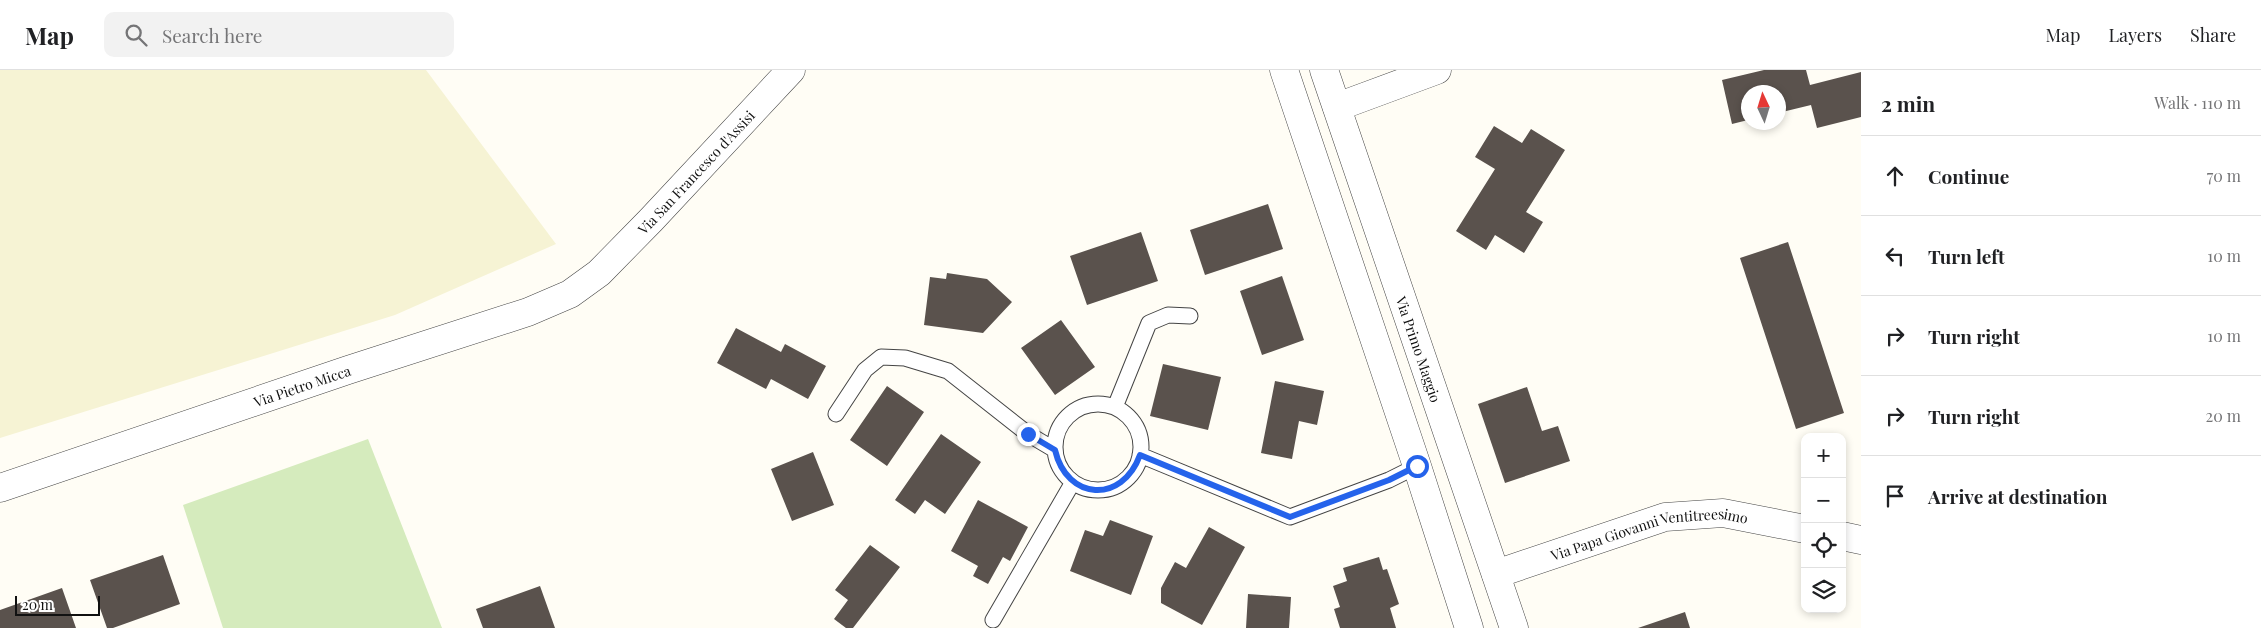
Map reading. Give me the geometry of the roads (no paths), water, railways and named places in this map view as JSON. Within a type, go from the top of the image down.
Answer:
[{"type":"street","name":"Via San Francesco d'Assisi","points":[[599,273],[652,220],[791,70]]},
{"type":"street","points":[[1284,70],[1417,466],[1469,628]]},
{"type":"street","name":"Via Primo Maggio","points":[[1324,70],[1514,628]]},
{"type":"street","points":[[1336,107],[1436,70]]},
{"type":"street","name":"Via Pietro Micca","points":[[0,488],[348,370],[528,312],[570,294],[599,273]]},
{"type":"street","name":"Via Papa Giovanni Ventitreesimo","points":[[1496,574],[1665,518],[1723,514],[1801,528]]},
{"type":"street","points":[[1846,537],[1861,540]]},
{"type":"lane","points":[[1115,407],[1149,323],[1168,315],[1190,316]]},
{"type":"lane","points":[[836,414],[865,370],[881,357],[905,358],[948,371],[1028,434],[1055,450]]},
{"type":"lane","points":[[1101,403],[1115,407],[1128,415],[1137,427],[1141,441],[1140,455],[1135,468],[1126,480],[1114,487],[1100,490],[1086,488],[1073,482],[1064,473],[1058,462],[1055,450],[1056,435],[1062,422],[1073,411],[1086,405],[1101,403]]},
{"type":"lane","points":[[1140,455],[1290,517],[1389,480],[1417,466]]},
{"type":"lane","points":[[992,620],[1073,482]]}]
